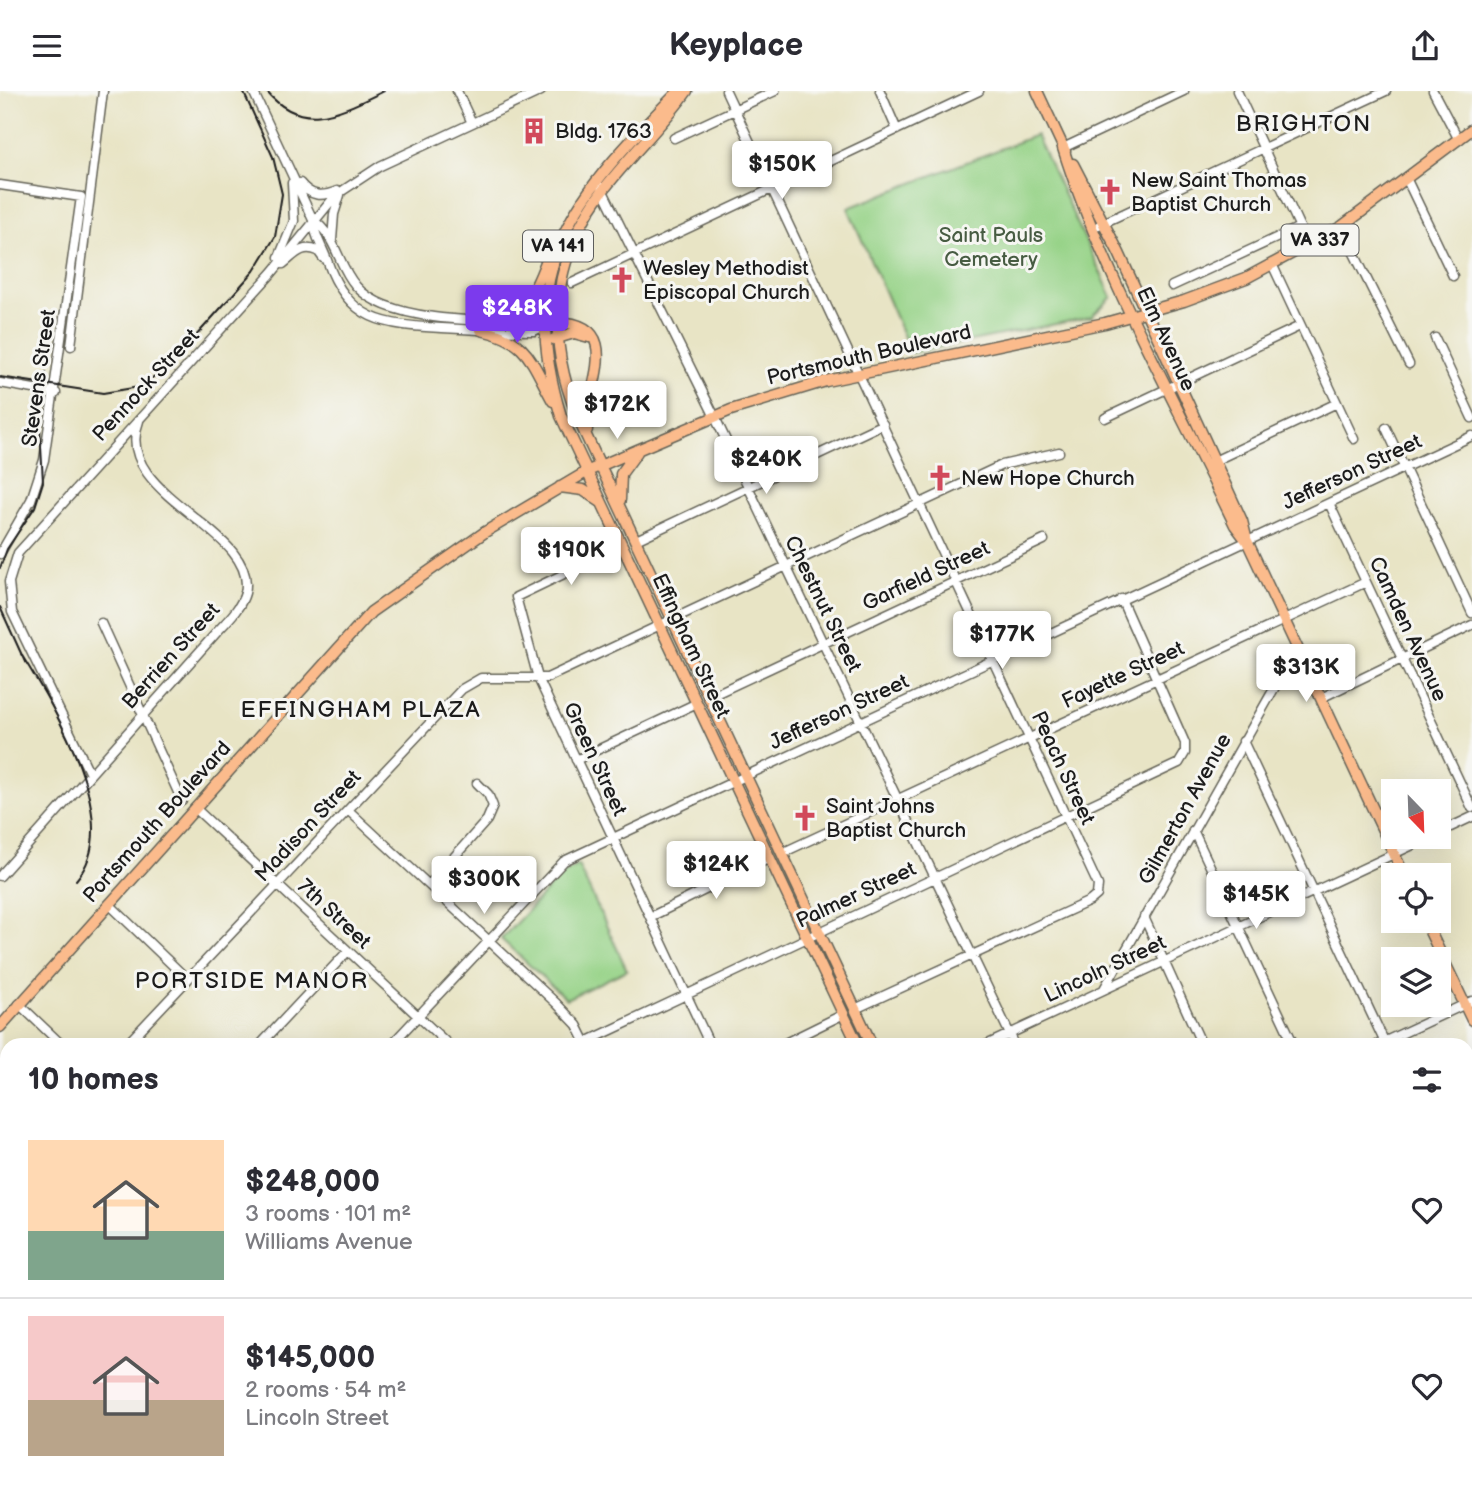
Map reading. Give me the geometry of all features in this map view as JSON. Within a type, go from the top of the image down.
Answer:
[{"type":"main road","name":"VA 141","points":[[597,179],[679,91]]},
{"type":"main road","name":"VA 141","points":[[603,190],[665,122],[687,91]]},
{"type":"main road","name":"Elm Avenue","points":[[1037,91],[1063,148],[1104,223],[1179,382],[1210,463]]},
{"type":"main road","name":"Portsmouth Boulevard","points":[[0,1027],[371,612],[485,532],[588,471],[714,416],[798,389],[1146,312],[1215,290],[1273,266],[1341,227],[1472,129]]},
{"type":"main road","name":"Elm Avenue","points":[[1063,148],[1077,193],[1133,315],[1167,387],[1242,521],[1247,541],[1399,863]]},
{"type":"main road","name":"Effingham Street","points":[[597,179],[574,211],[553,263],[546,349],[561,416],[606,506],[768,859],[855,1038]]},
{"type":"main road","name":"Effingham Street","points":[[549,323],[558,303],[570,248],[603,190]]},
{"type":"main road","points":[[495,320],[515,313],[530,298],[554,243],[574,211]]},
{"type":"main road","name":"Effingham Street","points":[[549,323],[558,337],[564,383],[600,465],[869,1038]]},
{"type":"main road","points":[[549,323],[577,325],[593,339],[600,358],[586,416],[593,449]]},
{"type":"main road","points":[[481,330],[503,335],[522,346],[561,416]]},
{"type":"main road","points":[[546,349],[558,337],[578,334],[593,339]]},
{"type":"main road","points":[[621,511],[619,484],[622,470],[630,458],[646,445]]},
{"type":"main road","points":[[560,487],[583,490],[606,506]]},
{"type":"main road","points":[[1431,933],[1468,1002],[1472,1020]]},
{"type":"street","name":"Stevens Street","points":[[71,346],[103,91]]},
{"type":"street","points":[[253,91],[313,220],[314,231],[329,267]]},
{"type":"street","points":[[457,91],[472,123]]},
{"type":"street","points":[[288,166],[312,194],[328,195],[380,166],[541,91]]},
{"type":"street","name":"Peach Street","points":[[726,91],[957,581],[1098,890],[1090,901],[972,955]]},
{"type":"street","points":[[674,138],[775,91]]},
{"type":"street","points":[[880,91],[897,130]]},
{"type":"street","points":[[572,283],[979,91]]},
{"type":"street","points":[[1063,148],[1184,91]]},
{"type":"street","points":[[1237,91],[1309,247]]},
{"type":"street","points":[[1093,228],[1387,91]]},
{"type":"street","points":[[1433,91],[1459,140]]},
{"type":"street","points":[[272,273],[294,221],[295,199],[288,166]]},
{"type":"street","name":"Chestnut Street","points":[[597,179],[714,416],[1012,1038]]},
{"type":"street","points":[[1407,180],[1453,276]]},
{"type":"street","name":"Stevens Street","points":[[0,185],[81,197],[56,393],[37,486],[0,554]]},
{"type":"street","points":[[334,246],[334,214],[345,187]]},
{"type":"street","name":"Pennock Street","points":[[90,774],[12,612],[10,576],[22,548],[272,273],[313,220],[345,187]]},
{"type":"street","points":[[313,220],[323,226],[354,285],[384,307],[420,315],[549,323]]},
{"type":"street","points":[[1172,286],[1300,227]]},
{"type":"street","points":[[1341,227],[1409,364]]},
{"type":"street","points":[[272,273],[295,253],[306,248],[318,251],[351,303],[375,320],[394,326],[534,331],[549,323]]},
{"type":"street","points":[[1273,266],[1354,439]]},
{"type":"street","points":[[1105,418],[1300,326]]},
{"type":"street","points":[[1435,338],[1472,418]]},
{"type":"street","points":[[0,383],[56,393]]},
{"type":"street","points":[[1210,463],[1336,403]]},
{"type":"street","name":"Berrien Street","points":[[0,876],[238,607],[246,582],[236,555],[142,467],[135,442],[143,416]]},
{"type":"street","points":[[636,540],[883,424]]},
{"type":"street","points":[[1387,428],[1472,613]]},
{"type":"street","name":"Jefferson Street","points":[[398,1038],[564,860],[1472,436]]},
{"type":"street","name":"Madison Street","points":[[132,1038],[462,689],[481,678],[547,678],[1002,465],[1059,452]]},
{"type":"street","name":"Camden Avenue","points":[[1329,503],[1472,808]]},
{"type":"street","name":"Garfield Street","points":[[709,697],[1044,540]]},
{"type":"street","name":"Green Street","points":[[598,549],[593,560],[516,597],[538,678],[707,1038]]},
{"type":"street","name":"Fayette Street","points":[[782,853],[1366,582]]},
{"type":"street","points":[[1121,599],[1157,678]]},
{"type":"street","points":[[101,622],[182,801]]},
{"type":"street","points":[[1321,698],[1472,625]]},
{"type":"street","name":"Gilmerton Avenue","points":[[1104,989],[1297,648]]},
{"type":"street","name":"Palmer Street","points":[[596,1038],[1179,763],[1185,753],[1185,743],[1157,678]]},
{"type":"street","points":[[576,760],[697,703]]},
{"type":"street","points":[[1243,741],[1379,1038]]},
{"type":"street","points":[[430,884],[487,820],[493,806],[488,794],[477,783]]},
{"type":"street","name":"7th Street","points":[[195,808],[442,1038]]},
{"type":"street","points":[[348,810],[430,884],[577,1025],[584,1038]]},
{"type":"street","points":[[1451,827],[1472,817]]},
{"type":"street","points":[[1193,830],[1291,1038]]},
{"type":"street","name":"Lincoln Street","points":[[1001,1038],[1403,849]]},
{"type":"street","points":[[650,917],[768,859]]},
{"type":"street","points":[[109,904],[187,979]]},
{"type":"street","points":[[1144,917],[1199,1038]]},
{"type":"street","points":[[266,1038],[348,951]]},
{"type":"street","points":[[855,1009],[972,955]]},
{"type":"street","points":[[1394,1038],[1468,1002]]},
{"type":"street","points":[[19,1004],[55,1038]]},
{"type":"street","points":[[795,1038],[844,1014]]},
{"type":"green space","name":"Saint Pauls Cemetery","points":[[1036,135],[1112,297],[1091,317],[911,353],[848,208]]},
{"type":"green space","points":[[578,865],[627,970],[566,999],[501,939],[561,875]]},
{"type":"railway","points":[[0,377],[103,393],[139,387],[169,366],[254,271],[275,237],[282,194],[273,157],[243,91]]},
{"type":"railway","points":[[266,91],[280,104],[309,116],[338,111],[384,91]]},
{"type":"railway","points":[[0,568],[7,549],[35,507],[43,482],[39,411],[46,373]]},
{"type":"railway","points":[[116,423],[153,384]]},
{"type":"railway","points":[[0,607],[25,662]]},
{"type":"railway","points":[[21,654],[66,733],[89,797],[93,828],[89,856],[76,880]]},
{"type":"place","name":"Bldg. 1763","points":[[534,131]]},
{"type":"place","name":"New Saint Thomas Baptist Church","points":[[1110,192]]},
{"type":"place","name":"Wesley Methodist Episcopal Church","points":[[622,280]]},
{"type":"place","name":"New Hope Church","points":[[940,478]]},
{"type":"place","name":"Saint Johns Baptist Church","points":[[805,818]]},
{"type":"district","name":"BRIGHTON","points":[[1304,124]]},
{"type":"district","name":"EFFINGHAM PLAZA","points":[[361,710]]},
{"type":"district","name":"PORTSIDE MANOR","points":[[252,981]]}]
